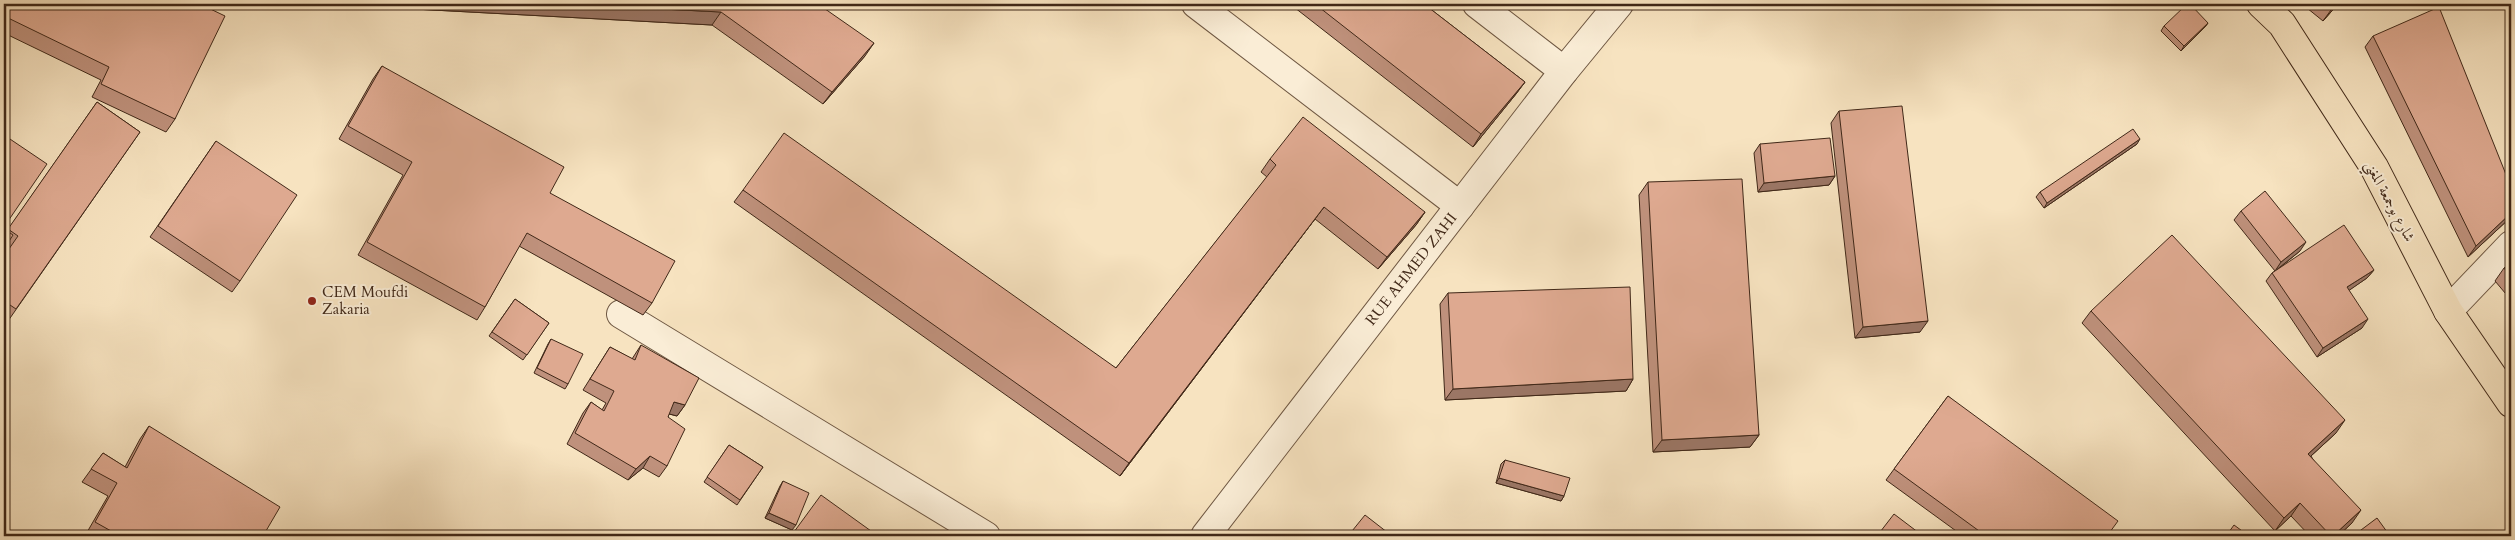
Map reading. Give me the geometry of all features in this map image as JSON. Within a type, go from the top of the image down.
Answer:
[{"type":"main road","name":"شارع بوجمعة المغني","points":[[2261,4],[2282,24],[2374,167],[2448,312],[2511,404]]},
{"type":"street","points":[[1196,4],[1460,206]]},
{"type":"street","points":[[1477,4],[1564,72]]},
{"type":"street","name":"RUE AHMED ZAHI","points":[[1206,536],[1564,72],[1619,4]]},
{"type":"street","points":[[2448,312],[2511,245]]},
{"type":"street","points":[[621,314],[986,536]]},
{"type":"building","points":[[4,4],[200,4],[225,16],[175,119],[101,84],[109,67],[4,16]]},
{"type":"building","points":[[563,4],[818,4],[874,43],[832,92],[721,12]]},
{"type":"building","points":[[1315,4],[1424,4],[1525,82],[1481,134]]},
{"type":"building","points":[[2187,4],[2190,4],[2208,23],[2184,46],[2164,26]]},
{"type":"building","points":[[2323,4],[2337,4],[2331,10]]},
{"type":"building","points":[[2439,7],[2511,187],[2511,213],[2476,246],[2373,36]]},
{"type":"building","points":[[382,66],[564,167],[550,193],[675,261],[652,303],[527,233],[485,307],[367,242],[412,162],[348,126]]},
{"type":"building","points":[[97,102],[140,132],[16,309],[4,301],[4,256],[18,236],[8,229]]},
{"type":"building","points":[[1902,106],[1928,321],[1863,327],[1839,111]]},
{"type":"building","points":[[1303,117],[1425,212],[1387,257],[1324,207],[1129,463],[743,190],[784,133],[1116,368],[1276,165],[1270,159]]},
{"type":"building","points":[[2133,129],[2140,139],[2047,203],[2040,192]]},
{"type":"building","points":[[4,135],[47,164],[4,227]]},
{"type":"building","points":[[1830,138],[1835,176],[1764,183],[1760,144]]},
{"type":"building","points":[[216,141],[297,195],[240,281],[158,226]]},
{"type":"building","points":[[1742,179],[1759,435],[1662,440],[1648,182]]},
{"type":"building","points":[[2265,191],[2306,242],[2281,262],[2241,211]]},
{"type":"building","points":[[2344,225],[2374,270],[2347,287],[2368,319],[2323,348],[2272,273]]},
{"type":"building","points":[[4,229],[13,235],[4,249]]},
{"type":"building","points":[[2172,235],[2345,420],[2308,454],[2361,510],[2333,536],[2300,503],[2284,518],[2091,311]]},
{"type":"building","points":[[2511,261],[2511,277],[2504,268]]},
{"type":"building","points":[[1630,287],[1633,379],[1453,389],[1448,293]]},
{"type":"building","points":[[515,299],[549,323],[527,355],[492,332]]},
{"type":"building","points":[[551,339],[583,354],[568,384],[537,368]]},
{"type":"building","points":[[641,345],[699,378],[685,405],[674,402],[668,417],[685,429],[667,466],[650,456],[636,469],[575,433],[591,402],[604,411],[614,391],[590,379],[610,347],[635,360]]},
{"type":"building","points":[[1948,396],[2118,521],[2107,536],[1986,536],[1894,469]]},
{"type":"building","points":[[149,426],[280,507],[263,536],[120,536],[95,522],[117,483],[91,469],[103,453],[127,468]]},
{"type":"building","points":[[729,445],[763,467],[740,500],[707,477]]},
{"type":"building","points":[[1505,460],[1570,478],[1564,496],[1499,478]]},
{"type":"building","points":[[783,481],[809,493],[796,525],[769,513]]},
{"type":"building","points":[[821,495],[878,536],[791,536]]},
{"type":"building","points":[[1894,514],[1923,536],[1877,536]]},
{"type":"building","points":[[1365,515],[1392,536],[1348,536]]},
{"type":"building","points":[[2377,518],[2390,536],[2353,536]]},
{"type":"building","points":[[2234,525],[2249,536],[2226,536]]},
{"type":"place","name":"CEM Moufdi Zakaria","points":[[312,301]]}]
